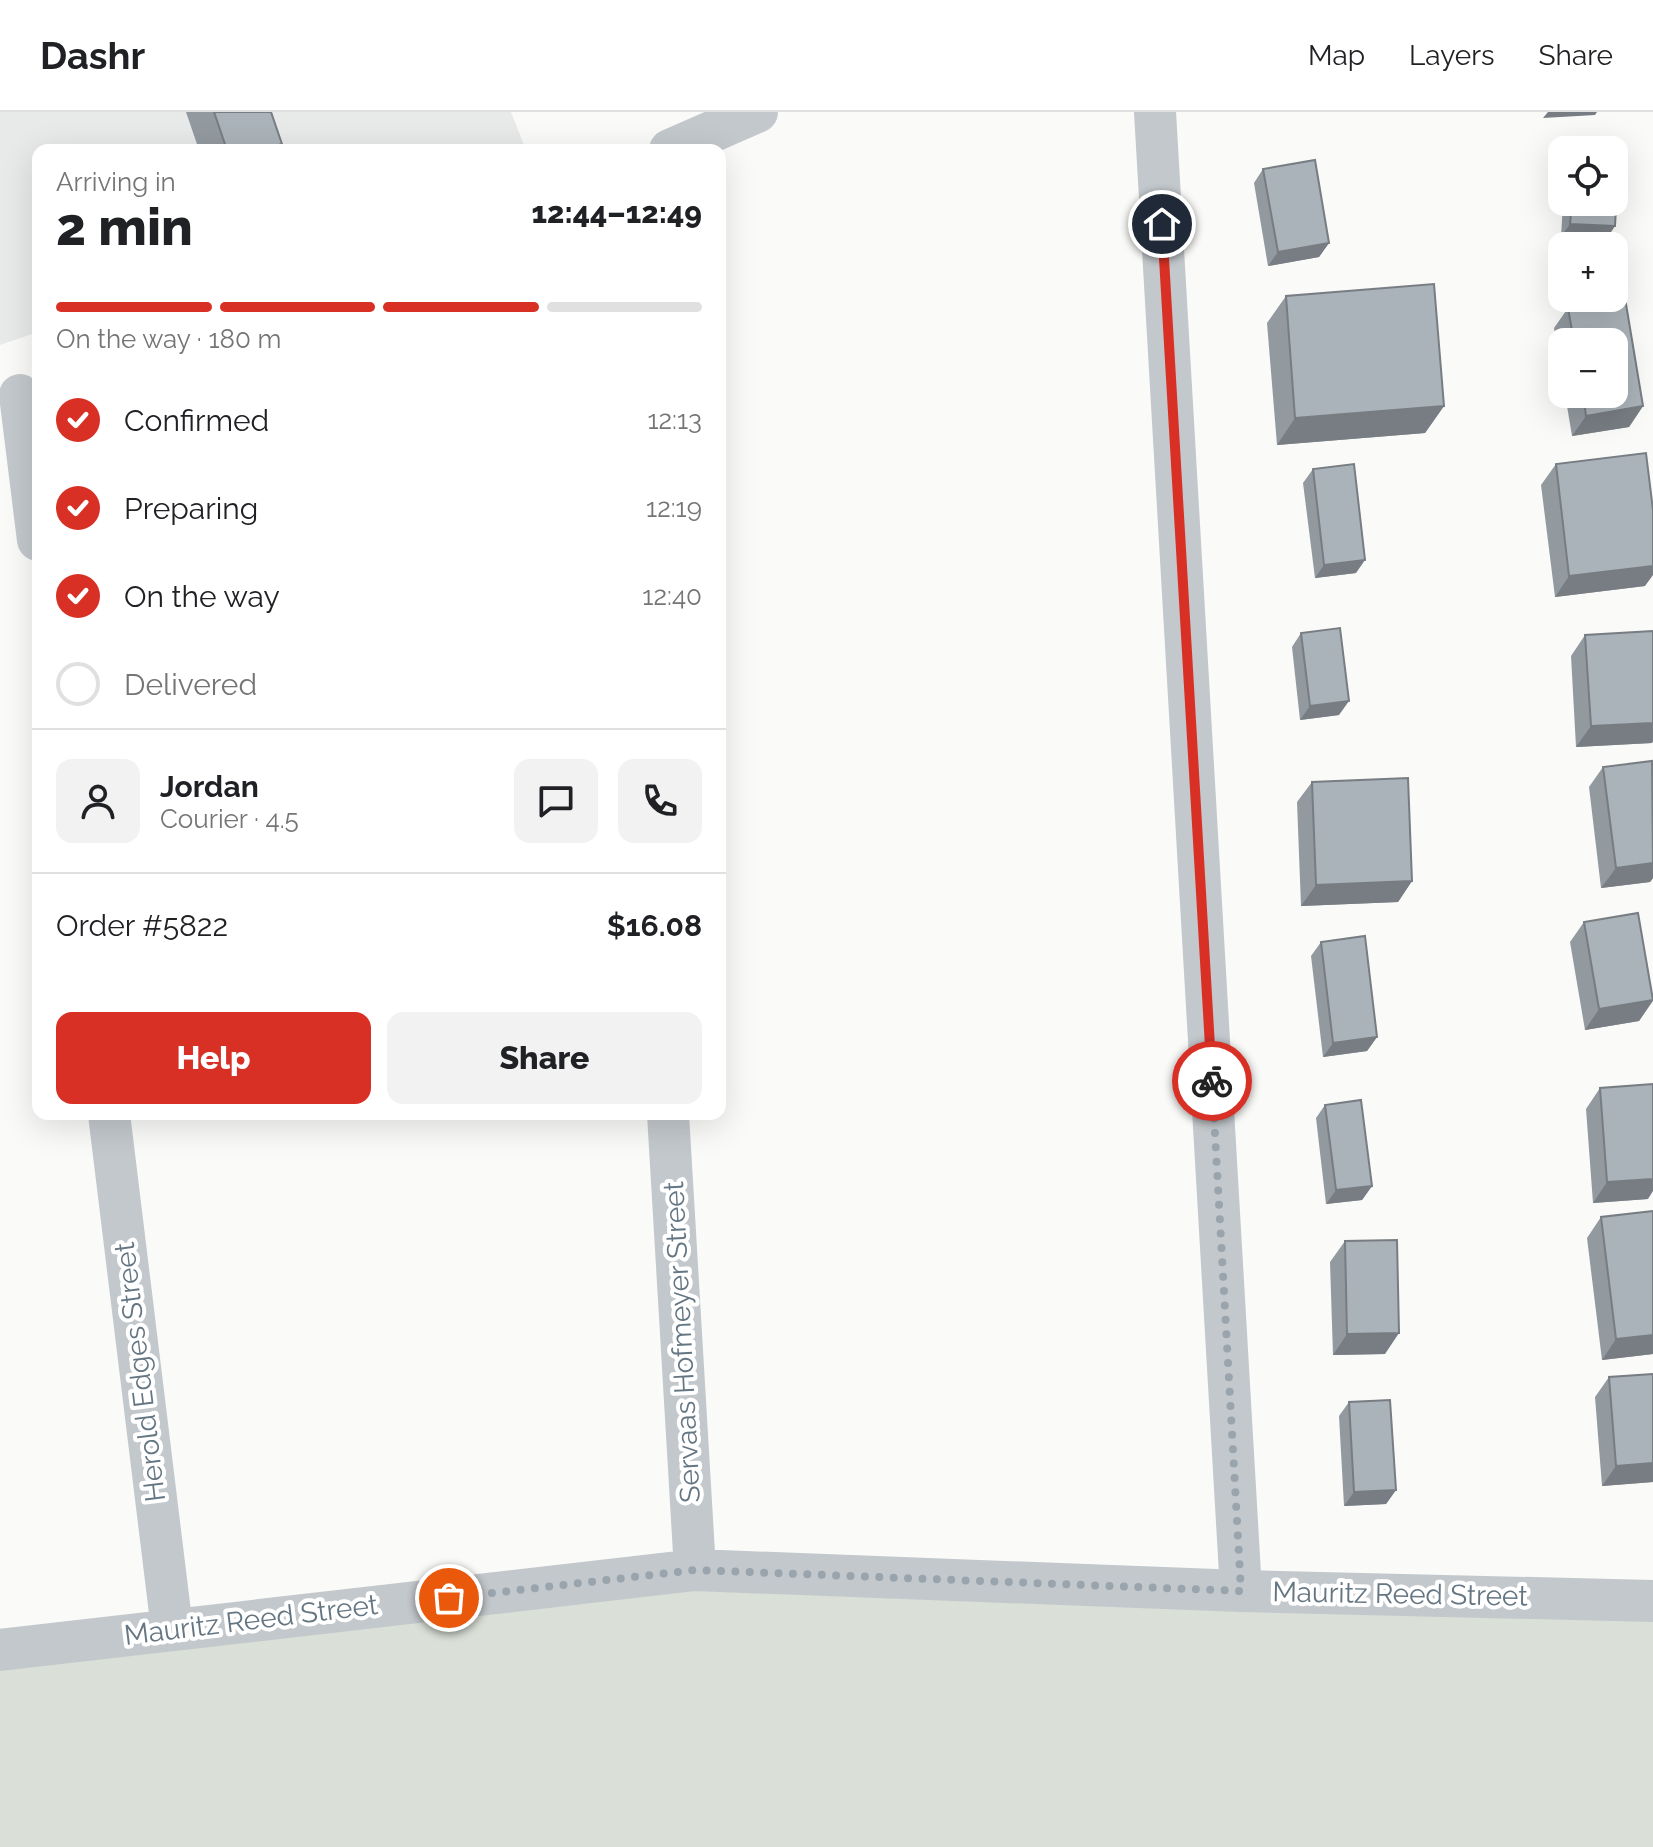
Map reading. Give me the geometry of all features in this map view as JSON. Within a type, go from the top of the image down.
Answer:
[{"type":"street","points":[[684,144],[757,112]]},
{"type":"street","points":[[1155,112],[1241,1591]]},
{"type":"street","points":[[19,396],[32,495]]},
{"type":"street","name":"Herold Edges Street","points":[[110,1120],[172,1629]]},
{"type":"street","name":"Servaas Hofmeyer Street","points":[[668,1120],[695,1570]]},
{"type":"street","name":"Mauritz Reed Street","points":[[0,1650],[695,1570],[1241,1591],[1653,1601]]},
{"type":"shaded area","points":[[0,112],[511,112],[524,144],[32,144],[32,334],[0,345]]},
{"type":"shaded area","points":[[682,1588],[1653,1613],[1653,1847],[0,1847],[0,1666]]},
{"type":"building","points":[[214,112],[271,112],[282,144],[225,144]]},
{"type":"building","points":[[1315,160],[1329,243],[1278,252],[1263,169]]},
{"type":"building","points":[[1571,216],[1616,216],[1615,226],[1570,224]]},
{"type":"building","points":[[1434,284],[1444,406],[1295,418],[1286,296]]},
{"type":"building","points":[[1569,312],[1627,312],[1643,406],[1586,416],[1585,408],[1628,408],[1628,328],[1572,328]]},
{"type":"building","points":[[1646,453],[1653,510],[1653,566],[1569,576],[1556,464]]},
{"type":"building","points":[[1354,464],[1365,560],[1324,565],[1313,469]]},
{"type":"building","points":[[1340,628],[1349,701],[1310,706],[1301,633]]},
{"type":"building","points":[[1653,631],[1653,723],[1591,726],[1585,635]]},
{"type":"building","points":[[1652,761],[1653,863],[1616,868],[1603,767]]},
{"type":"building","points":[[1408,778],[1412,881],[1316,885],[1312,782]]},
{"type":"building","points":[[1638,913],[1653,1000],[1599,1009],[1584,922]]},
{"type":"building","points":[[1365,936],[1377,1037],[1333,1043],[1321,942]]},
{"type":"building","points":[[1653,1084],[1653,1179],[1607,1182],[1600,1088]]},
{"type":"building","points":[[1361,1100],[1372,1186],[1336,1190],[1325,1105]]},
{"type":"building","points":[[1653,1211],[1653,1335],[1616,1339],[1601,1217]]},
{"type":"building","points":[[1397,1240],[1399,1333],[1347,1334],[1345,1241]]},
{"type":"building","points":[[1653,1374],[1653,1463],[1616,1466],[1609,1377]]},
{"type":"building","points":[[1390,1400],[1396,1490],[1354,1492],[1349,1402]]},
{"type":"way so far","points":[[449,1598],[695,1570],[1241,1591],[1212,1081]]},
{"type":"route","points":[[1162,224],[1212,1081]]}]
